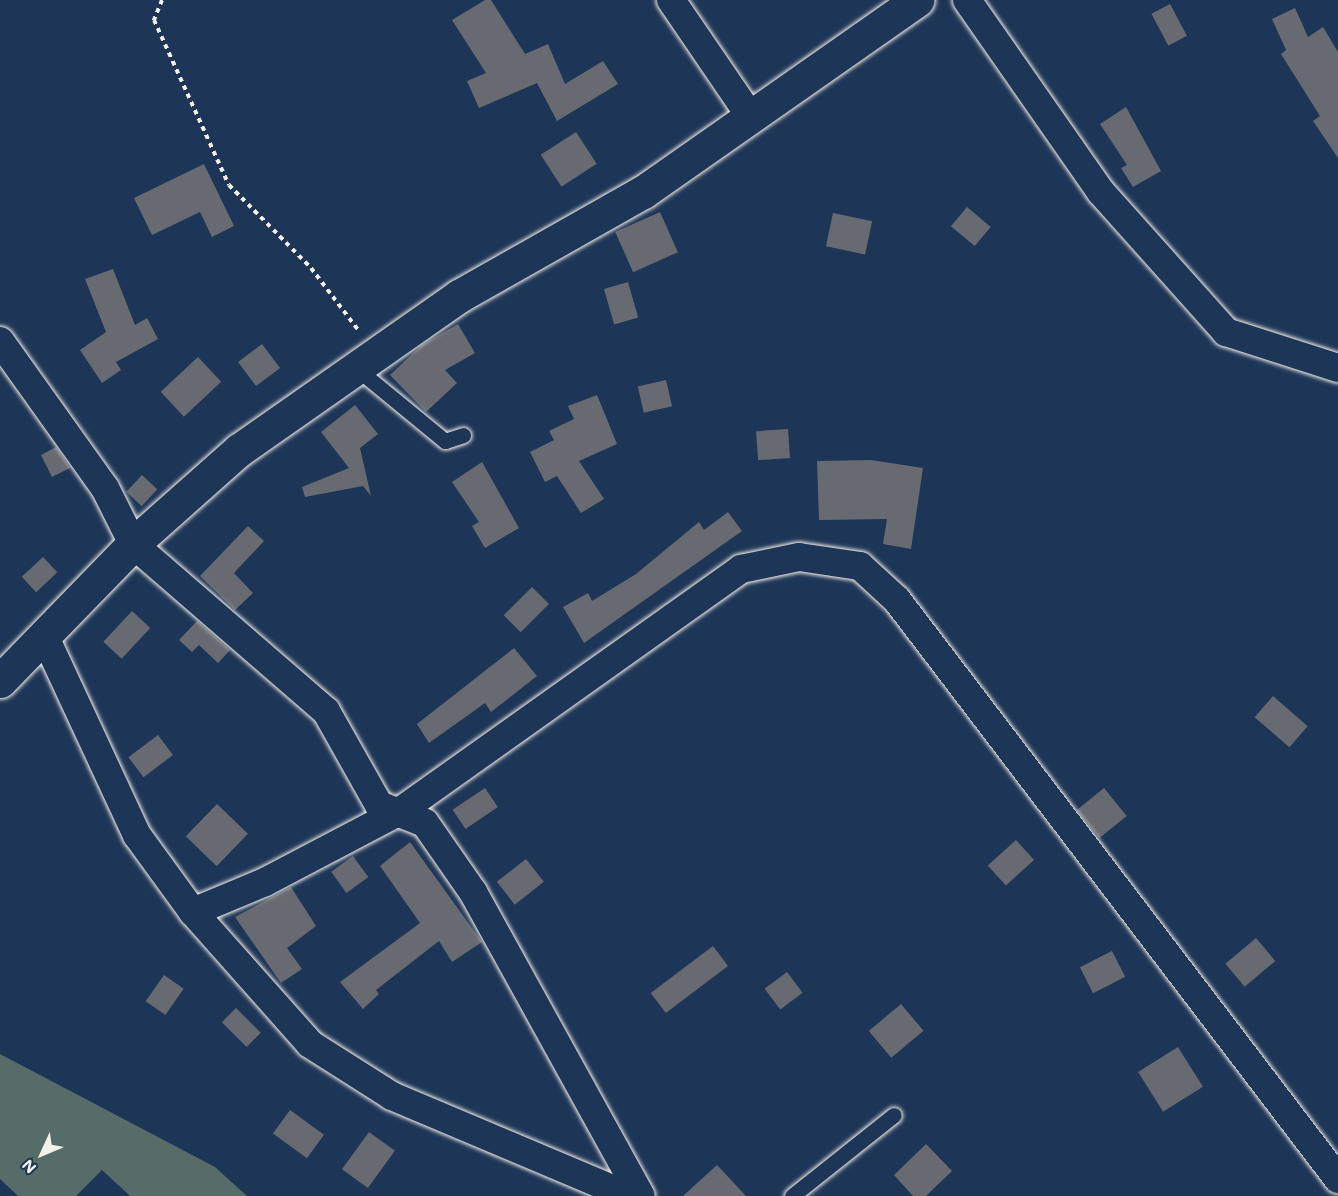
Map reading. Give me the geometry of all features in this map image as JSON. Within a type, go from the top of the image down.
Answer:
[{"type":"main road","points":[[0,681],[133,544],[239,450],[459,296],[643,192],[748,113],[917,0]]},
{"type":"street","points":[[671,0],[748,113]]},
{"type":"street","points":[[966,0],[1101,192],[1226,332],[1338,368]]},
{"type":"street","points":[[0,341],[105,488],[133,544],[326,711],[379,805],[402,810],[425,823],[473,892],[640,1196]]},
{"type":"street","points":[[193,912],[265,882],[402,810],[741,569],[799,557],[860,566],[897,600],[1338,1179]]},
{"type":"street","points":[[44,635],[136,835],[193,912],[310,1044],[392,1096],[629,1196]]},
{"type":"lane","points":[[366,361],[445,441],[463,435]]},
{"type":"lane","points":[[792,1196],[894,1115]]},
{"type":"path","points":[[162,0],[154,20],[229,184],[311,268],[366,361]]},
{"type":"green space","points":[[0,1054],[215,1167],[247,1196],[130,1196],[102,1170],[76,1196],[18,1196],[0,1179]]},
{"type":"building","points":[[485,0],[491,0],[525,54],[548,44],[565,84],[603,61],[618,84],[557,121],[537,83],[479,108],[467,81],[486,73],[452,20]]},
{"type":"building","points":[[1170,4],[1187,36],[1168,46],[1151,14]]},
{"type":"building","points":[[1295,8],[1308,37],[1323,27],[1338,52],[1338,158],[1313,121],[1320,116],[1281,54],[1286,50],[1272,19]]},
{"type":"building","points":[[1126,107],[1161,171],[1133,187],[1121,168],[1127,165],[1100,124]]},
{"type":"building","points":[[576,132],[597,164],[561,187],[541,155]]},
{"type":"building","points":[[204,164],[234,226],[212,237],[200,212],[152,235],[134,198]]},
{"type":"building","points":[[967,207],[991,227],[975,246],[951,226]]},
{"type":"building","points":[[660,212],[678,252],[633,272],[615,232]]},
{"type":"building","points":[[833,213],[872,221],[865,255],[826,246]]},
{"type":"building","points":[[113,269],[135,325],[147,318],[158,339],[116,362],[121,370],[102,383],[80,350],[106,332],[85,279]]},
{"type":"building","points":[[628,282],[638,318],[614,324],[604,289]]},
{"type":"building","points":[[458,324],[475,353],[445,370],[457,383],[426,412],[390,375],[422,345]]},
{"type":"building","points":[[262,344],[280,368],[256,386],[238,362]]},
{"type":"building","points":[[198,357],[221,382],[184,417],[161,392]]},
{"type":"building","points":[[666,380],[672,406],[644,413],[638,387]]},
{"type":"building","points":[[597,395],[617,444],[579,461],[604,499],[581,513],[557,476],[545,482],[530,452],[554,440],[549,431],[574,419],[568,406]]},
{"type":"building","points":[[355,405],[378,434],[360,448],[371,496],[363,486],[305,497],[302,487],[349,468],[321,432]]},
{"type":"building","points":[[788,429],[790,458],[758,460],[756,431]]},
{"type":"building","points":[[56,447],[70,468],[52,477],[41,455]]},
{"type":"building","points":[[871,460],[923,468],[911,549],[883,544],[887,519],[819,520],[817,461]]},
{"type":"building","points":[[482,462],[519,528],[485,548],[472,526],[479,522],[452,482]]},
{"type":"building","points":[[142,475],[157,489],[142,506],[126,492]]},
{"type":"building","points":[[728,512],[742,531],[584,643],[563,607],[588,593],[592,601],[636,574],[699,522],[704,530]]},
{"type":"building","points":[[248,526],[264,541],[234,573],[253,593],[235,610],[200,576]]},
{"type":"building","points":[[43,557],[57,572],[36,592],[22,577]]},
{"type":"building","points":[[532,587],[549,604],[521,632],[504,615]]},
{"type":"building","points":[[132,611],[150,628],[122,659],[103,642]]},
{"type":"building","points":[[197,621],[230,650],[218,663],[199,645],[192,652],[179,640]]},
{"type":"building","points":[[514,648],[537,676],[491,712],[485,703],[429,743],[417,724]]},
{"type":"building","points":[[1273,696],[1308,726],[1289,747],[1255,717]]},
{"type":"building","points":[[158,735],[173,755],[143,777],[128,757]]},
{"type":"building","points":[[485,788],[498,807],[466,829],[453,810]]},
{"type":"building","points":[[1104,788],[1127,816],[1099,838],[1077,810]]},
{"type":"building","points":[[217,804],[248,834],[217,866],[186,836]]},
{"type":"building","points":[[1016,840],[1034,860],[1006,885],[988,865]]},
{"type":"building","points":[[410,842],[482,942],[452,962],[439,941],[376,990],[379,994],[363,1009],[340,982],[420,923],[380,866]]},
{"type":"building","points":[[353,856],[368,877],[346,893],[331,872]]},
{"type":"building","points":[[526,859],[544,882],[515,905],[497,882]]},
{"type":"building","points":[[291,887],[316,926],[287,948],[302,969],[281,983],[235,917]]},
{"type":"building","points":[[1256,938],[1275,961],[1245,987],[1225,964]]},
{"type":"building","points":[[713,946],[728,966],[666,1013],[651,993]]},
{"type":"building","points":[[1112,951],[1125,977],[1093,993],[1080,967]]},
{"type":"building","points":[[787,972],[803,993],[780,1010],[765,989]]},
{"type":"building","points":[[164,975],[184,989],[165,1015],[146,1001]]},
{"type":"building","points":[[901,1004],[923,1031],[891,1058],[869,1031]]},
{"type":"building","points":[[236,1008],[261,1033],[247,1047],[222,1022]]},
{"type":"building","points":[[1178,1047],[1203,1087],[1163,1112],[1138,1072]]},
{"type":"building","points":[[290,1110],[324,1135],[307,1158],[273,1133]]},
{"type":"building","points":[[369,1132],[395,1151],[368,1188],[342,1169]]},
{"type":"building","points":[[926,1144],[952,1171],[926,1196],[913,1196],[894,1175]]},
{"type":"building","points":[[717,1165],[746,1196],[683,1196]]}]
